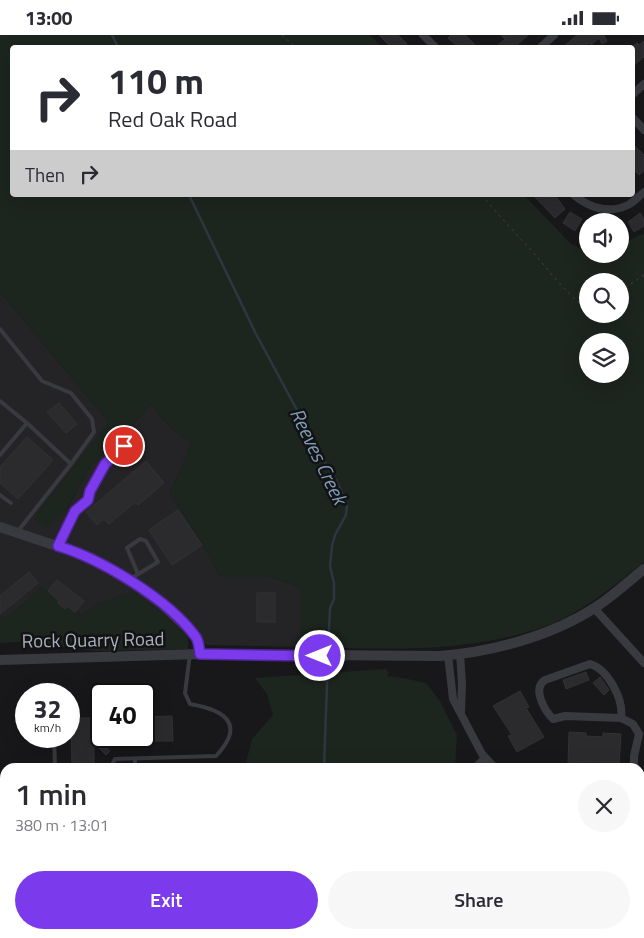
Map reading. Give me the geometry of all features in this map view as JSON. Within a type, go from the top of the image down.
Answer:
[{"type":"street","points":[[543,45],[554,35]]},
{"type":"street","points":[[635,120],[644,130]]},
{"type":"street","points":[[576,197],[594,208],[610,209],[628,205],[644,192]]},
{"type":"street","points":[[0,527],[92,558],[128,580],[162,604],[197,637],[195,654]]},
{"type":"street","name":"Rock Quarry Road","points":[[0,659],[195,654],[460,654],[530,638],[558,627],[594,608],[644,569]]},
{"type":"street","points":[[594,608],[644,663]]},
{"type":"street","points":[[460,654],[461,712]]},
{"type":"street","points":[[448,655],[452,694],[466,725],[485,758],[490,763]]},
{"type":"street","points":[[621,718],[622,706],[619,695],[602,672],[594,665],[590,664],[545,680],[539,685],[538,691],[549,715],[553,719],[565,716],[621,718],[630,721],[638,730],[639,738],[634,763]]},
{"type":"street","points":[[480,763],[485,758]]},
{"type":"lane","points":[[0,329],[42,381],[71,393],[92,419],[94,432],[16,533]]},
{"type":"lane","points":[[0,401],[71,464]]},
{"type":"lane","points":[[0,455],[27,423]]},
{"type":"lane","points":[[58,546],[75,511],[88,500],[90,491],[105,464],[124,446]]},
{"type":"lane","points":[[0,495],[11,503]]},
{"type":"lane","points":[[128,580],[138,574],[158,562],[146,541],[140,539],[127,548],[138,574]]},
{"type":"lane","points":[[112,763],[115,759],[216,756],[226,746],[230,735],[229,725],[223,714],[210,707],[190,704],[185,693],[195,654]]},
{"type":"lane","points":[[54,748],[55,763]]},
{"type":"path","points":[[282,35],[292,45]]},
{"type":"path","points":[[484,197],[503,222],[528,246],[579,303]]},
{"type":"path","points":[[629,285],[644,275]]},
{"type":"shaded area","points":[[0,35],[370,35],[380,45],[10,45],[10,197],[526,197],[571,244],[579,248],[579,263],[629,263],[629,240],[644,233],[644,562],[599,597],[552,624],[520,634],[466,645],[383,649],[300,647],[300,587],[269,577],[220,577],[211,558],[170,493],[192,443],[173,430],[150,404],[132,427],[91,465],[67,508],[48,527],[35,521],[40,510],[109,422],[0,292]]},
{"type":"shaded area","points":[[0,292],[109,422],[40,510],[35,521],[67,509],[91,465],[132,427],[150,404],[173,430],[192,443],[170,493],[211,558],[220,577],[269,577],[300,587],[300,647],[208,645],[188,637],[165,615],[134,592],[100,603],[82,615],[42,587],[12,614],[0,617]]},
{"type":"shaded area","points":[[42,587],[82,615],[100,603],[134,592],[165,615],[188,637],[188,649],[95,651],[37,641],[0,643],[0,617],[12,614]]},
{"type":"shaded area","points":[[386,669],[389,673],[387,676],[426,683],[440,701],[457,735],[455,763],[246,763],[252,739],[273,715],[267,694],[255,678]]},
{"type":"building","points":[[379,35],[398,35],[407,44],[406,45],[389,45]]},
{"type":"building","points":[[451,35],[465,35],[475,45],[456,45],[448,38]]},
{"type":"building","points":[[501,35],[528,35],[517,45],[498,45],[505,39]]},
{"type":"building","points":[[577,35],[604,35],[607,41],[602,44],[599,38],[591,45],[589,43],[586,45],[565,45]]},
{"type":"building","points":[[644,41],[644,57],[635,64],[634,45],[637,43],[639,45]]},
{"type":"building","points":[[635,146],[644,155],[644,171],[639,175],[635,171]]},
{"type":"building","points":[[535,197],[556,197],[565,209],[555,218]]},
{"type":"building","points":[[570,212],[579,217],[579,224],[575,231],[563,223]]},
{"type":"building","points":[[640,213],[644,219],[644,226],[634,232],[629,221]]},
{"type":"building","points":[[59,403],[77,424],[66,433],[47,412]]},
{"type":"building","points":[[27,437],[53,460],[18,499],[0,483],[0,467]]},
{"type":"building","points":[[146,461],[164,483],[138,505],[135,502],[109,524],[104,519],[97,525],[86,512]]},
{"type":"building","points":[[178,510],[202,545],[172,565],[149,530]]},
{"type":"building","points":[[29,572],[38,583],[0,614],[0,596]]},
{"type":"building","points":[[57,580],[84,601],[75,612],[67,606],[65,609],[48,591]]},
{"type":"building","points":[[257,593],[275,593],[275,622],[257,622]]},
{"type":"building","points":[[586,672],[589,680],[566,689],[563,680]]},
{"type":"building","points":[[600,677],[609,690],[604,695],[593,683]]},
{"type":"building","points":[[520,691],[529,707],[526,708],[544,737],[517,752],[508,736],[512,735],[493,706]]},
{"type":"building","points":[[172,716],[173,741],[155,741],[155,717]]},
{"type":"building","points":[[80,718],[90,718],[90,748],[94,748],[94,763],[72,763],[72,748],[80,748]]},
{"type":"building","points":[[569,732],[603,737],[603,733],[621,734],[619,763],[568,763]]},
{"type":"building","points":[[99,748],[107,748],[110,751],[106,755]]},
{"type":"waterway","name":"Reeves Creek","points":[[112,35],[117,45]]},
{"type":"waterway","name":"Reeves Creek","points":[[190,197],[256,334],[336,480],[347,504],[346,515],[335,535],[332,546],[330,566],[334,583],[334,599],[330,608],[328,651]]},
{"type":"waterway","name":"Reeves Creek","points":[[324,763],[328,657]]},
{"type":"route","points":[[124,446],[105,464],[90,491],[88,500],[75,511],[58,546],[92,558],[162,604],[197,637],[200,654],[320,656]]}]
